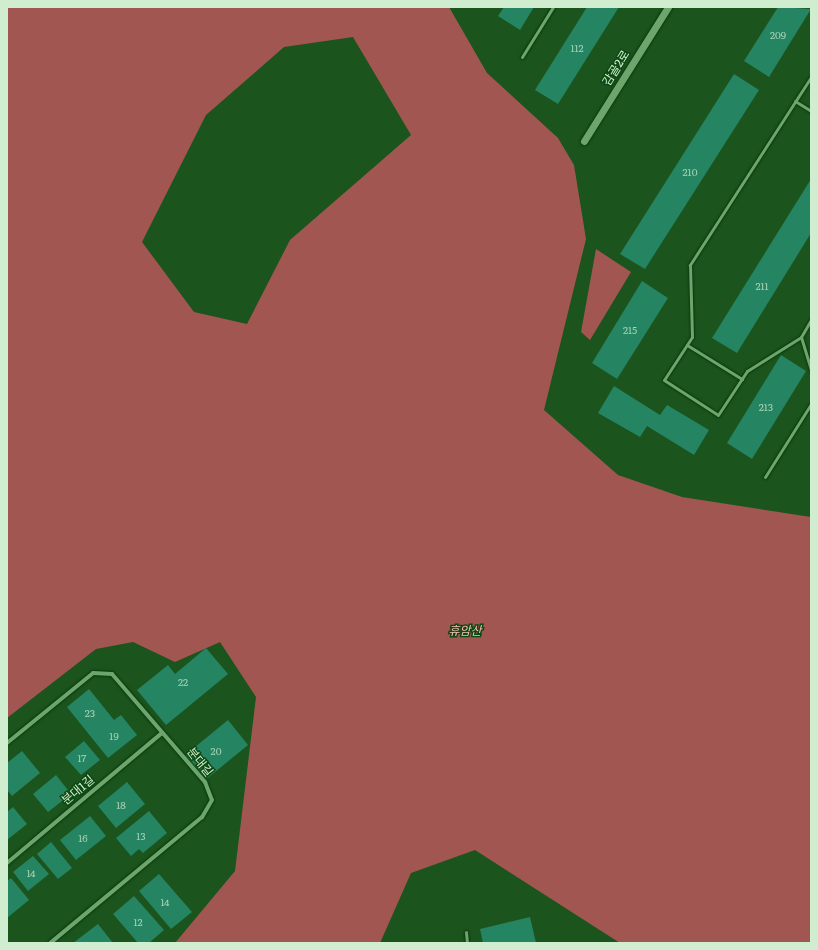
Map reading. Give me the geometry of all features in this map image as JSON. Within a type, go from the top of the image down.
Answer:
[{"type":"street","name":"감골2로","points":[[584,141],[668,7]]},
{"type":"street","name":"분대길","points":[[7,743],[93,673],[112,674],[205,782],[212,800],[202,818],[50,943]]},
{"type":"street","name":"분대1길","points":[[7,863],[162,733]]},
{"type":"lane","points":[[522,57],[553,7]]},
{"type":"lane","points":[[811,77],[690,265],[692,336],[664,380],[718,415],[747,372],[800,337],[811,320]]},
{"type":"lane","points":[[795,101],[811,111]]},
{"type":"lane","points":[[800,337],[811,370]]},
{"type":"lane","points":[[687,345],[742,379]]},
{"type":"lane","points":[[765,476],[811,404]]},
{"type":"lane","points":[[466,932],[467,943]]},
{"type":"green space","name":"휴암산","points":[[7,7],[449,7],[487,73],[558,138],[574,165],[586,239],[544,410],[618,475],[682,497],[811,517],[811,943],[620,943],[475,850],[411,873],[380,943],[175,943],[235,871],[256,697],[220,642],[175,662],[133,642],[96,649],[7,718]],"holes":[[[353,37],[411,135],[290,240],[247,324],[194,312],[142,242],[206,115],[284,47]]]},
{"type":"green space","points":[[596,249],[631,272],[590,340],[581,332]]},
{"type":"building","points":[[504,7],[534,7],[520,30],[498,16]]},
{"type":"building","points":[[587,7],[619,7],[558,104],[535,90]]},
{"type":"building","points":[[778,7],[811,9],[769,77],[744,61]]},
{"type":"building","points":[[734,74],[759,90],[645,269],[620,254]]},
{"type":"building","points":[[811,179],[811,233],[737,353],[712,338]]},
{"type":"building","points":[[642,281],[668,298],[617,379],[592,363]]},
{"type":"building","points":[[781,355],[806,371],[752,459],[727,443]]},
{"type":"building","points":[[614,386],[660,415],[667,405],[709,430],[694,455],[647,426],[640,437],[598,413]]},
{"type":"building","points":[[206,648],[228,674],[166,725],[137,690],[168,665],[175,674]]},
{"type":"building","points":[[89,689],[114,720],[121,715],[137,735],[108,758],[67,707]]},
{"type":"building","points":[[228,720],[248,745],[204,781],[184,756]]},
{"type":"building","points":[[84,741],[100,760],[81,775],[65,757]]},
{"type":"building","points":[[22,751],[40,773],[12,796],[7,790],[7,763]]},
{"type":"building","points":[[56,775],[71,794],[48,812],[33,794]]},
{"type":"building","points":[[127,782],[145,804],[116,828],[98,806]]},
{"type":"building","points":[[13,807],[27,824],[7,840],[7,812]]},
{"type":"building","points":[[149,811],[167,833],[143,853],[139,849],[131,856],[116,838]]},
{"type":"building","points":[[90,816],[106,836],[76,860],[60,840]]},
{"type":"building","points":[[51,842],[72,868],[58,879],[37,854]]},
{"type":"building","points":[[33,856],[49,874],[28,891],[13,872]]},
{"type":"building","points":[[159,874],[192,912],[171,929],[139,891]]},
{"type":"building","points":[[11,878],[29,900],[7,918],[7,881]]},
{"type":"building","points":[[134,896],[164,930],[149,943],[138,943],[113,914]]},
{"type":"building","points":[[530,917],[536,943],[483,943],[480,929]]},
{"type":"building","points":[[98,924],[113,943],[73,943]]}]
